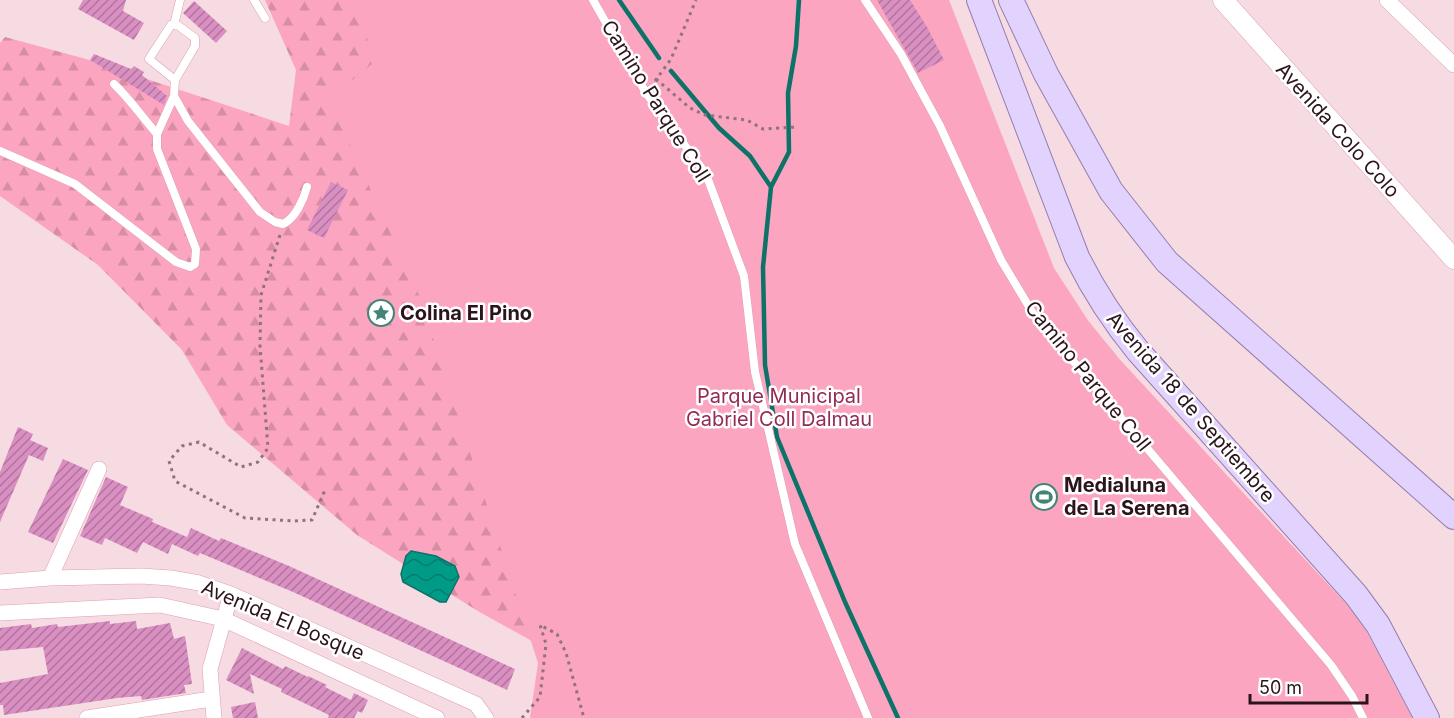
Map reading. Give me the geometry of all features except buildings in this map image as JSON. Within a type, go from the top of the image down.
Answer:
[{"type":"main road","name":"Avenida 18 de Septiembre","points":[[978,0],[1077,257],[1097,295],[1138,351],[1356,595],[1378,625],[1427,718]]},
{"type":"main road","points":[[1011,0],[1046,74],[1110,191],[1167,262],[1454,517]]},
{"type":"street","name":"Avenida Colo Colo","points":[[1223,0],[1454,259]]},
{"type":"street","points":[[1387,0],[1454,65]]},
{"type":"street","points":[[50,578],[99,469]]},
{"type":"street","name":"Avenida El Bosque","points":[[0,582],[50,578],[141,576],[199,583],[231,594],[476,704],[484,715]]},
{"type":"street","points":[[214,718],[210,669],[231,594]]},
{"type":"street","name":"Avenida El Bosque","points":[[0,613],[160,605],[223,619],[437,718]]},
{"type":"street","points":[[87,718],[211,699]]},
{"type":"lane","points":[[174,25],[180,0]]},
{"type":"lane","points":[[254,0],[265,18]]},
{"type":"lane","name":"Camino Parque Coll","points":[[593,0],[646,93],[706,174],[744,276],[755,372],[795,544],[868,718]]},
{"type":"lane","name":"Camino Parque Coll","points":[[865,0],[906,64],[940,126],[1001,260],[1034,315],[1331,665],[1352,696],[1363,718]]},
{"type":"lane","points":[[0,152],[75,184],[176,262],[190,267],[195,264],[196,249],[157,149],[157,134],[174,96],[175,80],[195,46],[195,38],[176,24],[171,25],[150,59],[175,80]]},
{"type":"lane","points":[[114,84],[127,95],[138,114],[157,134]]},
{"type":"lane","points":[[174,96],[188,121],[260,212],[274,222],[284,224],[290,221],[307,187]]},
{"type":"path","points":[[646,93],[671,59],[696,0]]},
{"type":"path","points":[[656,79],[690,108],[705,115],[747,120],[763,129],[797,127]]},
{"type":"path","points":[[284,224],[261,295],[260,346],[268,448],[258,462],[241,467],[199,442],[182,446],[169,461],[175,481],[245,518],[312,520],[325,490]]},
{"type":"path","points":[[522,718],[540,697],[546,644],[540,625],[558,634],[566,653],[584,718]]},
{"type":"green space","name":"Parque Municipal Gabriel Coll Dalmau","points":[[265,0],[529,0],[1089,322],[1120,360],[1346,604],[1366,631],[1412,718],[558,675],[539,645],[476,610],[357,535],[227,425],[182,350],[98,265],[0,196],[0,43],[5,37],[86,59],[289,126],[296,70]]},
{"type":"green space","name":"Parque Municipal Gabriel Coll Dalmau","points":[[346,0],[949,0],[1054,268],[1089,322],[1120,360],[1346,604],[1366,631],[1412,718],[530,718],[538,663],[419,295],[329,99],[378,59]]},
{"type":"water","points":[[411,551],[436,556],[455,566],[459,577],[446,602],[440,602],[403,582],[401,574],[406,556]]},
{"type":"waterway","points":[[619,0],[659,58]]},
{"type":"waterway","points":[[799,0],[796,46],[788,93],[789,152],[771,187],[763,267],[765,365],[777,437],[845,602],[898,718]]},
{"type":"waterway","points":[[671,71],[719,128],[750,156],[771,187]]},
{"type":"place","name":"Colina El Pino","points":[[381,313]]},
{"type":"place","name":"Medialuna de La Serena","points":[[1044,497]]}]
